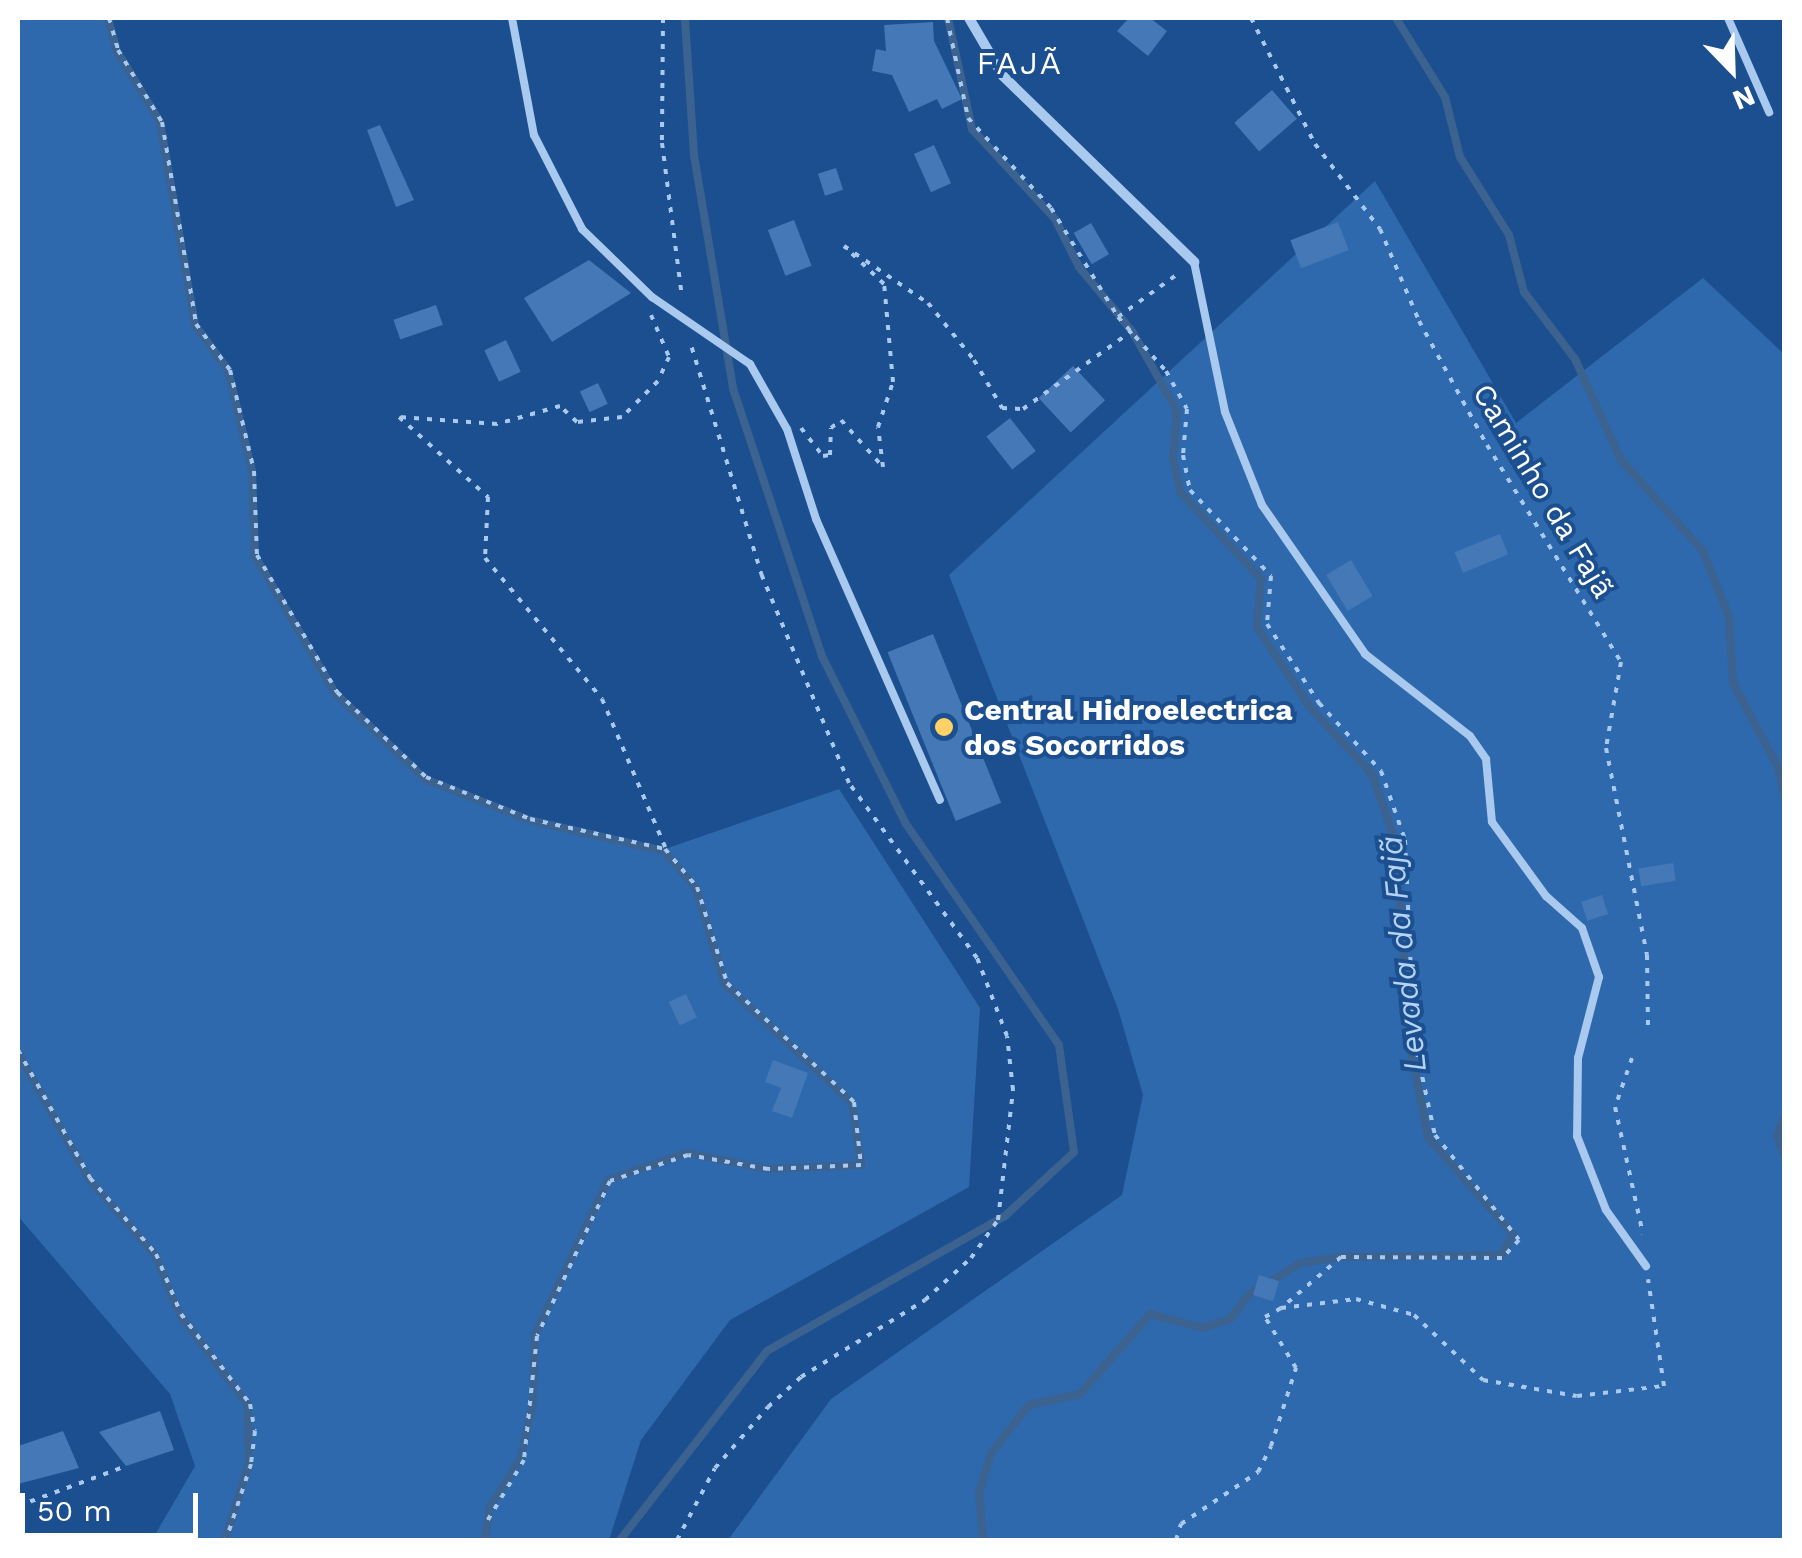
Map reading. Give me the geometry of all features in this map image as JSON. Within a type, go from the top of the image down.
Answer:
[{"type":"street","points":[[969,18],[1002,76],[1194,262]]},
{"type":"lane","points":[[512,18],[534,135],[582,229],[652,297],[750,364],[786,429],[940,800]]},
{"type":"lane","points":[[1728,18],[1769,112]]},
{"type":"lane","points":[[1194,262],[1225,412],[1262,506],[1366,654],[1470,736],[1486,759],[1492,822],[1546,896],[1582,928],[1599,977],[1578,1058],[1577,1136],[1606,1210],[1646,1266]]},
{"type":"path","points":[[109,18],[118,50],[162,122],[196,324],[230,370],[254,470],[257,555],[336,692],[426,777],[530,819],[666,849]]},
{"type":"path","points":[[663,18],[662,142],[684,310]]},
{"type":"path","points":[[947,18],[968,118],[1052,208],[1118,316],[1187,408],[1183,456],[1190,490],[1271,576],[1267,624],[1318,703],[1382,771],[1405,840],[1414,1039],[1436,1135],[1519,1240],[1502,1258],[1341,1257],[1265,1317],[1296,1368],[1272,1446],[1258,1472],[1181,1524],[1176,1540]]},
{"type":"path","name":"Caminho da Fajã","points":[[1250,18],[1315,144],[1380,230],[1419,321],[1487,445],[1621,662],[1606,748],[1646,955],[1648,1028]]},
{"type":"path","points":[[786,429],[806,428],[824,456],[830,455],[832,428],[841,420],[883,467],[878,427],[892,382],[884,284],[844,246],[928,304],[974,360],[1002,408],[1023,409],[1132,331]]},
{"type":"path","points":[[1118,316],[1194,262]]},
{"type":"path","points":[[486,1523],[524,1460],[537,1336],[610,1180],[688,1155],[768,1169],[861,1164],[854,1102],[727,982],[698,887],[666,849],[602,700],[484,558],[488,496],[399,417],[497,424],[560,406],[577,422],[622,417],[658,381],[669,358],[638,283]]},
{"type":"path","points":[[677,1540],[715,1468],[768,1407],[801,1377],[925,1300],[971,1258],[998,1220],[1013,1090],[1007,1036],[978,958],[849,782],[762,576],[687,329]]},
{"type":"path","points":[[18,1050],[90,1178],[156,1254],[182,1314],[250,1404],[256,1431],[251,1464],[226,1540]]},
{"type":"path","points":[[1281,1308],[1356,1299],[1414,1315],[1483,1380],[1577,1396],[1664,1386],[1646,1266],[1615,1107],[1632,1058]]},
{"type":"path","points":[[18,1506],[126,1466]]},
{"type":"shaded area","points":[[18,18],[109,18],[118,50],[162,122],[196,324],[230,370],[254,470],[257,555],[337,692],[426,777],[530,819],[665,849],[839,789],[980,1008],[969,1187],[730,1320],[641,1440],[609,1540],[152,1540],[195,1466],[170,1394],[18,1216]]},
{"type":"shaded area","points":[[1375,181],[1516,423],[1703,278],[1784,354],[1784,1540],[728,1540],[831,1399],[1122,1195],[1143,1095],[1118,1009],[949,575]]},
{"type":"building","points":[[1129,18],[1150,18],[1167,31],[1148,56],[1117,31]]},
{"type":"building","points":[[933,22],[934,41],[962,99],[942,109],[937,99],[909,112],[892,75],[872,71],[876,49],[886,51],[884,25]]},
{"type":"building","points":[[1272,90],[1297,119],[1259,151],[1234,123]]},
{"type":"building","points":[[380,125],[414,200],[396,207],[367,130]]},
{"type":"building","points":[[934,145],[951,183],[931,192],[914,154]]},
{"type":"building","points":[[836,168],[843,190],[825,196],[818,174]]},
{"type":"building","points":[[794,220],[812,266],[785,276],[768,230]]},
{"type":"building","points":[[1338,222],[1349,250],[1301,268],[1290,240]]},
{"type":"building","points":[[1091,223],[1109,254],[1092,264],[1074,233]]},
{"type":"building","points":[[589,260],[631,293],[552,342],[524,298]]},
{"type":"building","points":[[436,305],[443,325],[400,340],[393,320]]},
{"type":"building","points":[[506,340],[521,372],[499,382],[484,350]]},
{"type":"building","points":[[1073,366],[1105,400],[1071,432],[1039,398]]},
{"type":"building","points":[[598,383],[608,404],[590,412],[580,391]]},
{"type":"building","points":[[1010,418],[1036,451],[1012,470],[986,436]]},
{"type":"building","points":[[1500,534],[1508,554],[1463,573],[1455,552]]},
{"type":"building","points":[[1351,560],[1373,596],[1348,611],[1326,575]]},
{"type":"building","name":"Central Hidroelectrica dos Socorridos","points":[[933,634],[1001,803],[956,821],[888,652]]},
{"type":"building","points":[[1673,863],[1676,881],[1641,886],[1638,868]]},
{"type":"building","points":[[1602,895],[1608,914],[1587,921],[1581,902]]},
{"type":"building","points":[[686,994],[697,1018],[680,1026],[669,1002]]},
{"type":"building","points":[[773,1060],[808,1073],[792,1118],[772,1111],[781,1088],[765,1082]]},
{"type":"building","points":[[1259,1275],[1279,1281],[1273,1301],[1253,1295]]},
{"type":"building","points":[[160,1411],[174,1450],[126,1466],[99,1432]]},
{"type":"building","points":[[63,1431],[79,1468],[18,1484],[18,1446]]},
{"type":"waterway","points":[[108,18],[117,51],[160,122],[195,325],[228,370],[252,471],[255,556],[335,693],[425,779],[529,820],[664,851],[696,888],[725,984],[852,1103],[861,1165],[767,1169],[687,1153],[608,1180],[535,1335],[533,1402],[521,1458],[490,1507],[485,1540]]},
{"type":"waterway","points":[[620,1540],[767,1351],[1005,1216],[1074,1152],[1059,1045],[906,824],[822,656],[733,388],[694,155],[685,18]]},
{"type":"waterway","name":"Levada da Fajã","points":[[948,18],[972,129],[1055,219],[1079,267],[1132,331],[1177,411],[1173,458],[1180,492],[1261,579],[1257,627],[1309,706],[1372,774],[1396,843],[1410,1046],[1428,1137],[1513,1234],[1502,1255],[1341,1257],[1301,1263],[1249,1294],[1230,1319],[1203,1328],[1150,1314],[1080,1394],[1029,1405],[991,1453],[979,1493],[983,1540]]},
{"type":"waterway","points":[[1396,18],[1445,97],[1460,157],[1509,235],[1524,292],[1575,359],[1621,460],[1703,551],[1729,617],[1733,683],[1778,767],[1784,795]]},
{"type":"waterway","points":[[18,1053],[89,1179],[155,1255],[180,1315],[248,1405],[249,1463],[225,1540]]},
{"type":"waterway","points":[[1784,1119],[1777,1136],[1784,1154]]},
{"type":"place","name":"Central Hidroelectrica dos Socorridos","points":[[944,727]]},
{"type":"district","name":"FAJÃ","points":[[1020,63]]}]
